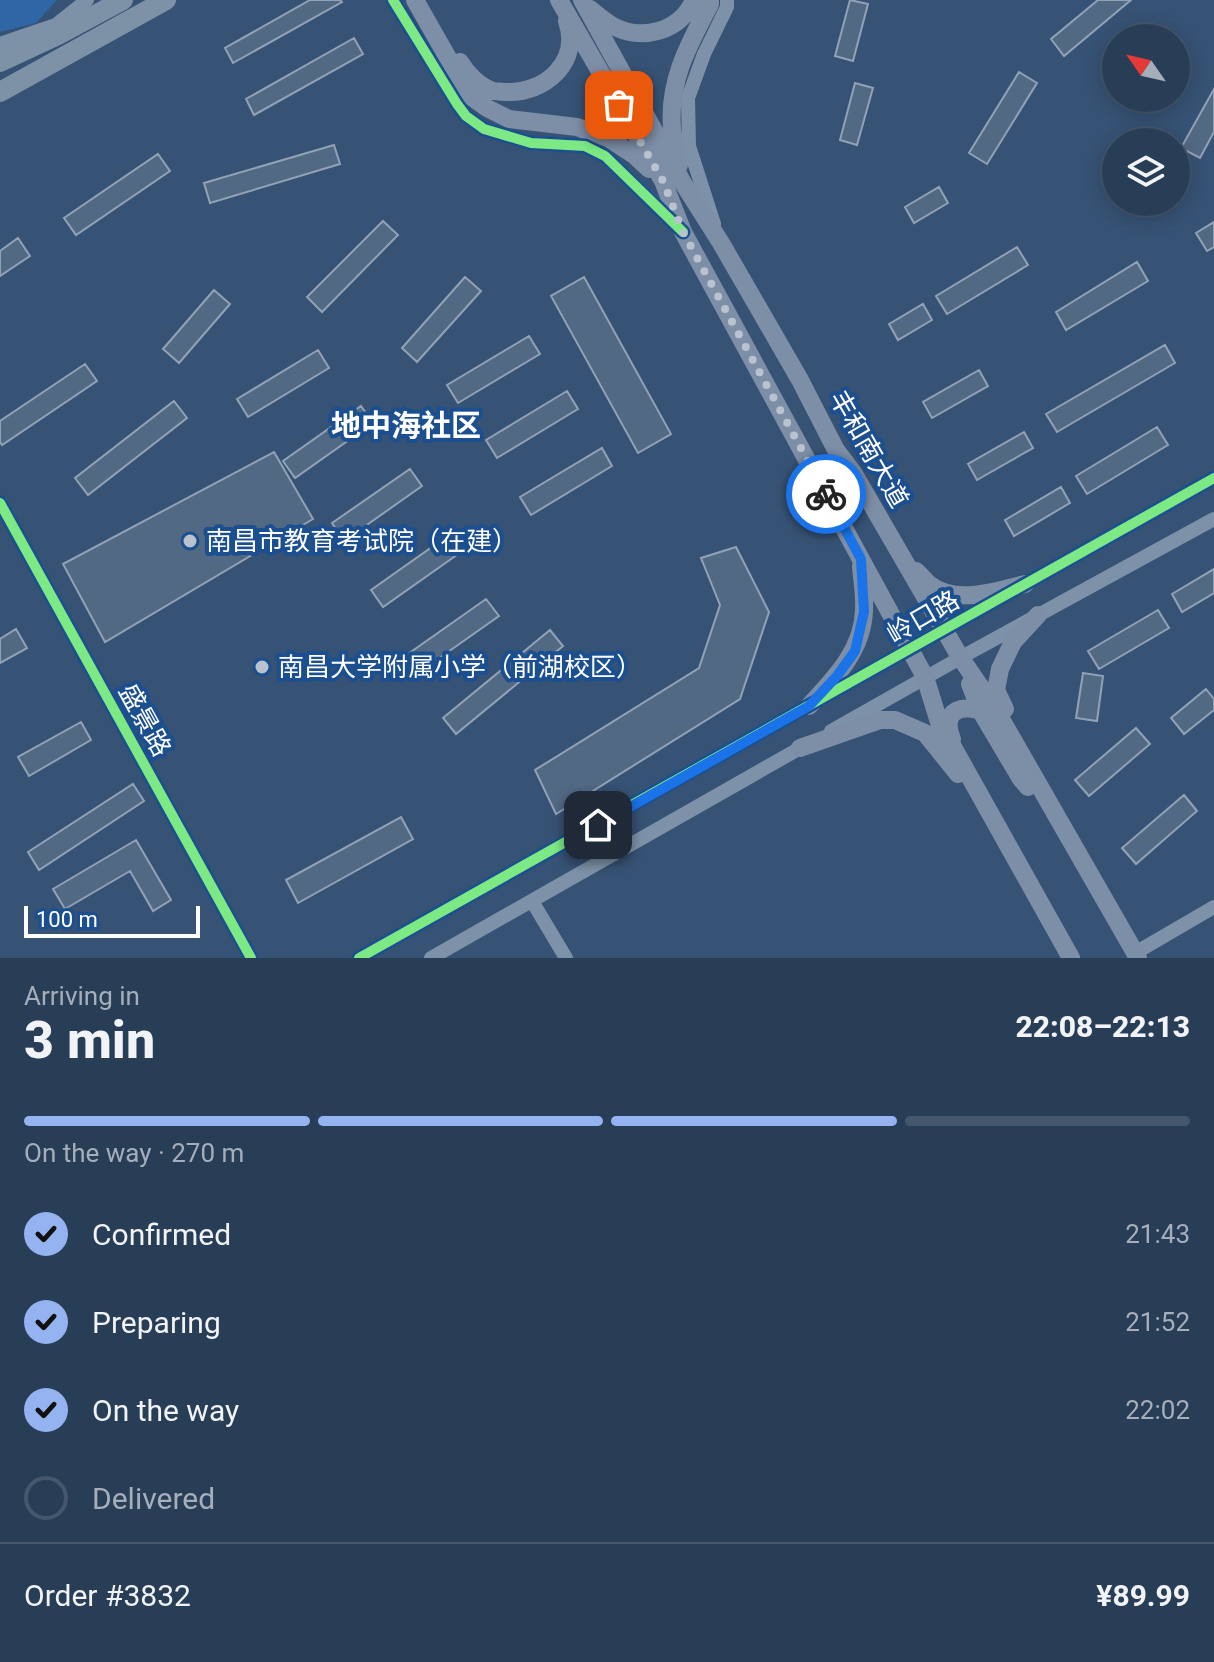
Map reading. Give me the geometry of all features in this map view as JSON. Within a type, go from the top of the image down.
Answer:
[{"type":"highway","points":[[0,62],[123,0]]},
{"type":"highway","points":[[0,92],[166,0]]},
{"type":"main road","points":[[415,0],[469,95],[478,102],[509,119],[577,127],[608,138],[634,155],[663,181]]},
{"type":"main road","points":[[425,0],[463,67],[476,81],[493,91],[517,92],[537,88],[560,71],[570,49],[570,31],[560,2]]},
{"type":"main road","points":[[583,2],[612,25],[635,33],[663,31],[682,20],[694,0]]},
{"type":"main road","points":[[683,183],[671,127],[674,83],[686,48],[710,0]]},
{"type":"main road","points":[[560,2],[663,181],[683,232],[925,677],[939,722],[1071,958]]},
{"type":"main road","name":"丰和南大道","points":[[583,2],[683,183],[800,380],[836,450],[854,474],[960,657],[993,705],[1137,955]]},
{"type":"main road","points":[[902,556],[931,586],[947,592],[975,595],[1025,584]]},
{"type":"main road","points":[[809,706],[855,651],[864,612],[861,559]]},
{"type":"main road","points":[[1038,615],[1013,642],[1000,669],[996,690],[1039,785]]},
{"type":"main road","points":[[960,657],[980,710],[1021,779],[1064,828]]},
{"type":"main road","points":[[962,763],[948,728],[956,710],[966,707],[980,710],[990,715],[1010,735]]},
{"type":"main road","points":[[800,748],[880,720],[895,720],[925,733],[992,817]]},
{"type":"street","points":[[0,44],[56,25],[87,0]]},
{"type":"street","points":[[393,0],[466,116],[484,129],[531,143],[585,146],[605,156],[683,232]]},
{"type":"street","points":[[721,243],[689,146],[688,98],[704,54],[727,7],[727,0]]},
{"type":"street","name":"岭口路","points":[[359,958],[1214,478]]},
{"type":"street","name":"盛景路","points":[[0,503],[251,958]]},
{"type":"street","name":"岭口路","points":[[431,958],[960,657],[1214,519]]},
{"type":"street","points":[[532,901],[566,958]]},
{"type":"street","points":[[1137,955],[1214,907]]},
{"type":"shaded area","points":[[0,0],[57,0],[36,23],[0,32]]},
{"type":"building","points":[[310,0],[342,2],[233,63],[225,48]]},
{"type":"building","points":[[850,0],[868,4],[853,61],[835,56]]},
{"type":"building","points":[[1098,0],[1131,0],[1064,56],[1051,39]]},
{"type":"building","points":[[354,38],[363,54],[254,115],[246,99]]},
{"type":"building","points":[[1019,72],[1037,83],[987,164],[969,153]]},
{"type":"building","points":[[855,83],[873,88],[857,145],[840,140]]},
{"type":"building","points":[[1214,89],[1214,132],[1200,158],[1190,153],[1190,132]]},
{"type":"building","points":[[334,145],[340,164],[210,203],[204,183]]},
{"type":"building","points":[[158,154],[170,171],[76,235],[64,218]]},
{"type":"building","points":[[939,187],[948,203],[914,223],[905,207]]},
{"type":"building","points":[[383,221],[398,235],[322,312],[307,297]]},
{"type":"building","points":[[1214,222],[1214,247],[1207,251],[1196,233]]},
{"type":"building","points":[[18,238],[30,256],[0,276],[0,251]]},
{"type":"building","points":[[1017,247],[1028,265],[947,314],[936,296]]},
{"type":"building","points":[[1137,262],[1148,281],[1066,330],[1056,312]]},
{"type":"building","points":[[465,277],[481,291],[417,362],[402,348]]},
{"type":"building","points":[[584,277],[671,434],[638,453],[551,296]]},
{"type":"building","points":[[214,290],[230,304],[179,363],[163,349]]},
{"type":"building","points":[[923,304],[932,320],[898,340],[889,324]]},
{"type":"building","points":[[529,336],[540,354],[458,403],[447,385]]},
{"type":"building","points":[[1165,345],[1175,363],[1057,432],[1046,414]]},
{"type":"building","points":[[318,350],[329,368],[248,417],[237,399]]},
{"type":"building","points":[[85,364],[97,381],[2,445],[0,421]]},
{"type":"building","points":[[979,370],[988,386],[932,418],[923,402]]},
{"type":"building","points":[[567,391],[578,409],[497,458],[486,440]]},
{"type":"building","points":[[174,401],[187,418],[88,495],[75,478]]},
{"type":"building","points":[[361,406],[373,423],[295,478],[283,461]]},
{"type":"building","points":[[1157,427],[1168,445],[1087,494],[1076,476]]},
{"type":"building","points":[[1024,432],[1033,448],[977,480],[968,464]]},
{"type":"building","points":[[602,448],[612,466],[531,515],[520,497]]},
{"type":"building","name":"南昌市教育考试院（在建）","points":[[274,452],[313,519],[105,642],[63,564]]},
{"type":"building","points":[[410,469],[422,486],[344,541],[332,523]]},
{"type":"building","points":[[1061,487],[1070,503],[1014,536],[1005,520]]},
{"type":"building","points":[[449,535],[461,552],[383,607],[371,590]]},
{"type":"building","points":[[736,547],[769,612],[740,699],[556,814],[535,770],[699,668],[720,605],[701,558]]},
{"type":"building","points":[[1214,569],[1214,593],[1182,612],[1172,594]]},
{"type":"building","points":[[486,599],[499,616],[421,671],[408,654]]},
{"type":"building","points":[[1158,610],[1169,628],[1099,669],[1088,651]]},
{"type":"building","points":[[16,629],[27,648],[0,663],[0,639]]},
{"type":"building","points":[[550,630],[563,646],[456,734],[443,718]]},
{"type":"building","points":[[1083,673],[1103,676],[1097,721],[1076,718]]},
{"type":"building","points":[[1206,689],[1214,699],[1214,710],[1184,734],[1171,718]]},
{"type":"building","points":[[81,722],[91,740],[29,776],[18,757]]},
{"type":"building","points":[[1136,728],[1150,744],[1089,796],[1075,780]]},
{"type":"building","points":[[133,784],[144,801],[39,870],[28,852]]},
{"type":"building","points":[[1184,795],[1197,811],[1136,864],[1122,848]]},
{"type":"building","points":[[401,817],[413,839],[298,903],[286,880]]},
{"type":"building","points":[[136,840],[171,900],[153,911],[130,871],[65,909],[53,889]]},
{"type":"cycle path","points":[[393,0],[466,116],[484,129],[531,143],[585,146],[605,156],[683,232]]},
{"type":"cycle path","points":[[359,958],[1214,478]]},
{"type":"cycle path","points":[[0,503],[251,958]]},
{"type":"way so far","points":[[619,105],[663,181],[683,232],[826,494]]},
{"type":"place","name":"南昌市教育考试院（在建）","points":[[190,541]]},
{"type":"place","name":"南昌大学附属小学（前湖校区）","points":[[262,667]]},
{"type":"district","name":"地中海社区","points":[[406,425]]},
{"type":"route","points":[[598,825],[809,706],[855,651],[864,612],[861,559],[826,494]]}]
